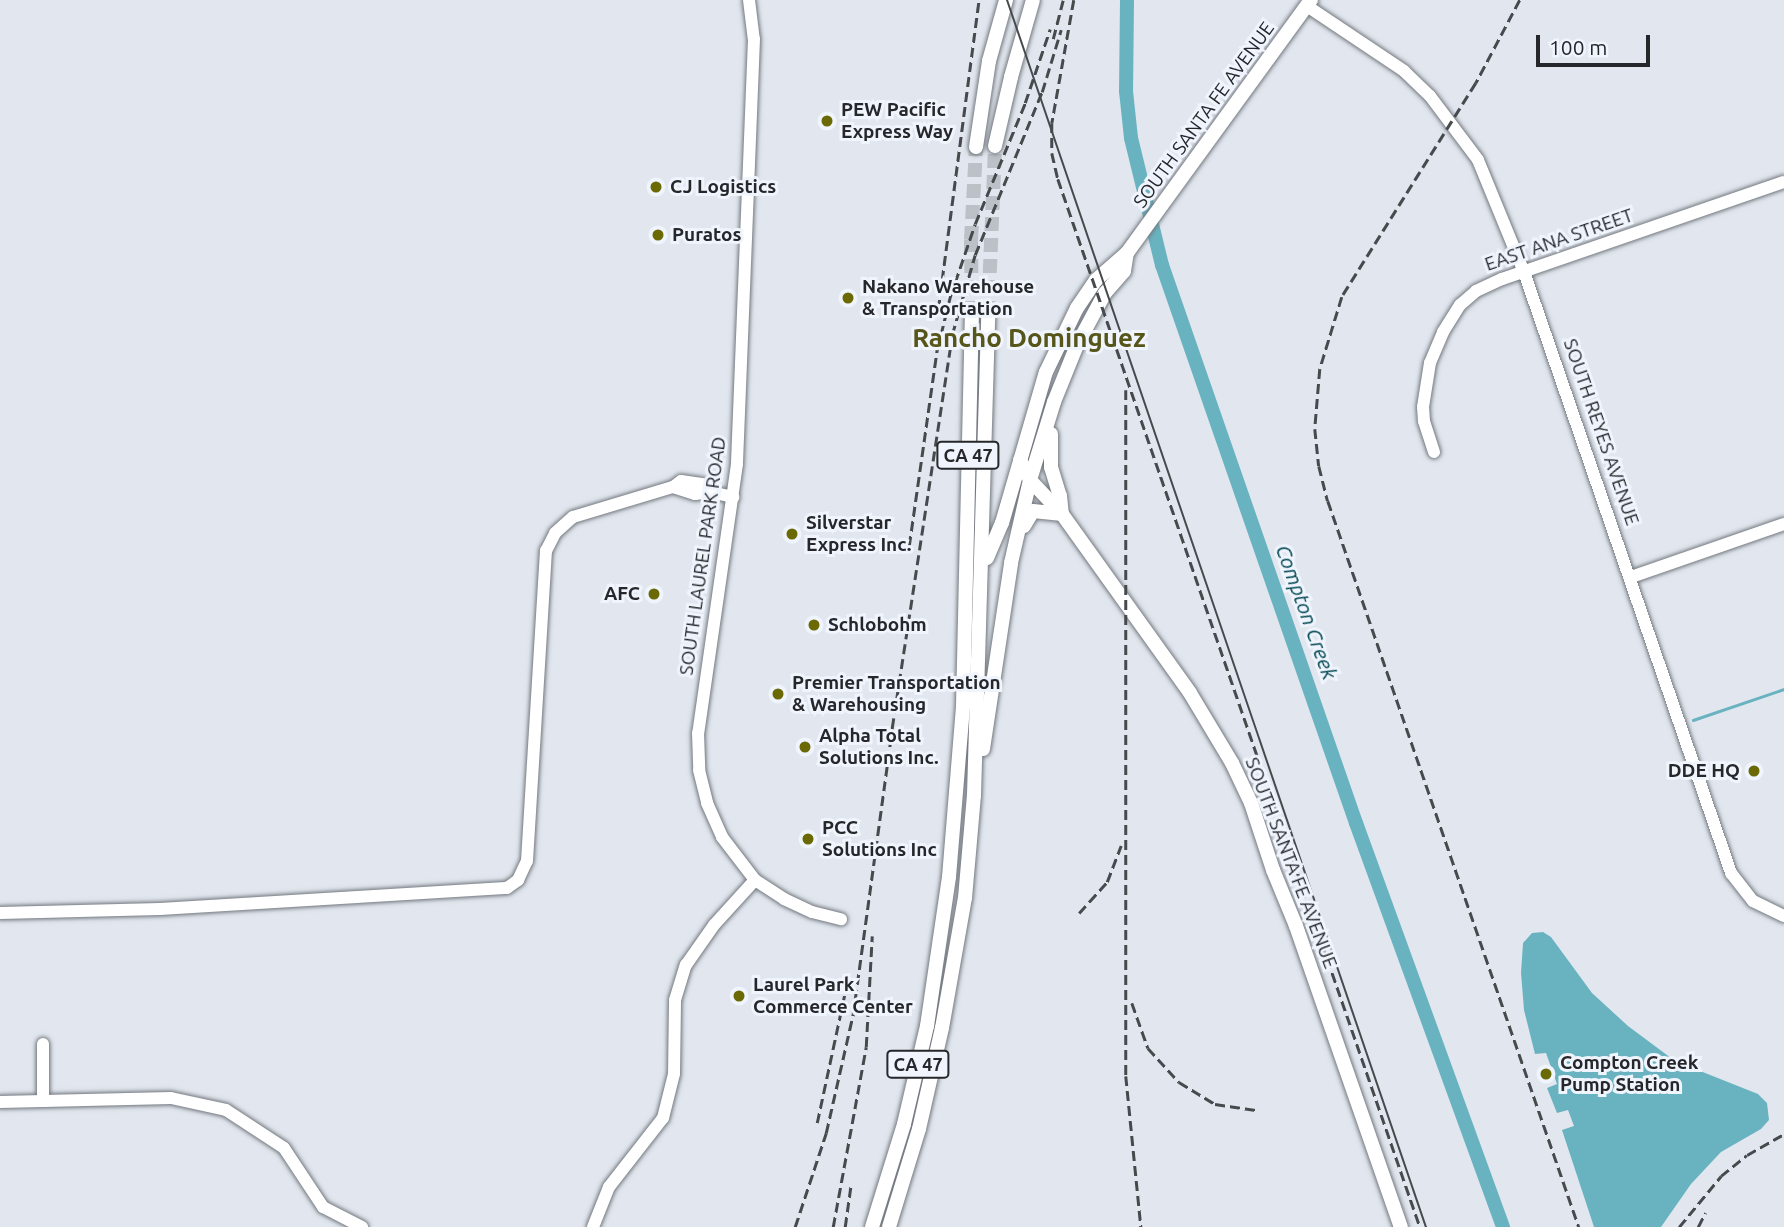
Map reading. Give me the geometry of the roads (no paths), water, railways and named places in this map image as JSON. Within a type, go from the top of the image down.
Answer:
[{"type":"main road","points":[[976,147],[989,61],[1006,0]]},
{"type":"main road","points":[[995,146],[1005,99],[1033,0]]},
{"type":"main road","name":"SOUTH SANTA FE AVENUE","points":[[1309,3],[1127,253],[1096,280],[1060,338],[1046,372],[1020,460],[1030,480],[1062,514],[1190,693],[1232,763],[1251,803],[1273,870],[1296,926],[1401,1227]]},
{"type":"main road","name":"SOUTH SANTA FE AVENUE","points":[[1030,480],[1054,402],[1077,345],[1105,293],[1124,271],[1127,253]]},
{"type":"main road","name":"CA 47","points":[[872,1227],[904,1124],[927,1026],[941,945],[959,792],[972,315]]},
{"type":"main road","name":"CA 47","points":[[889,1227],[919,1129],[944,1020],[965,898],[974,795],[983,567],[988,315]]},
{"type":"main road","points":[[1060,338],[1077,345]]},
{"type":"main road","points":[[1011,563],[1029,515],[1039,510],[1062,514],[1049,453],[1054,402]]},
{"type":"main road","points":[[965,596],[983,567],[1002,523],[1020,460]]},
{"type":"main road","points":[[974,795],[992,701],[1011,563],[1030,480]]},
{"type":"street","name":"SOUTH LAUREL PARK ROAD","points":[[749,0],[754,47],[737,464],[698,733],[699,770],[707,803],[722,837],[755,880],[784,899],[812,912],[841,919]]},
{"type":"street","name":"SOUTH REYES AVENUE","points":[[1309,3],[1404,71],[1433,100],[1478,160],[1524,272],[1731,873],[1753,901],[1784,916]]},
{"type":"street","name":"EAST ANA STREET","points":[[1434,452],[1424,421],[1424,394],[1430,363],[1443,332],[1460,305],[1476,291],[1784,182]]},
{"type":"street","points":[[0,913],[160,909],[506,888],[518,880],[527,860],[546,551],[555,533],[573,517],[673,487],[695,494],[711,492],[733,497]]},
{"type":"street","points":[[1631,577],[1784,524]]},
{"type":"street","points":[[593,1227],[609,1187],[663,1118],[674,1074],[675,1000],[686,965],[714,925],[755,880]]},
{"type":"street","points":[[43,1044],[43,1101]]},
{"type":"street","points":[[0,1102],[171,1098],[226,1110],[284,1147],[323,1207],[362,1227]]},
{"type":"water","points":[[1543,932],[1551,937],[1592,993],[1628,1026],[1675,1061],[1758,1094],[1767,1103],[1769,1120],[1761,1129],[1721,1152],[1691,1184],[1661,1227],[1594,1227],[1562,1130],[1574,1126],[1568,1110],[1557,1113],[1547,1088],[1557,1084],[1546,1053],[1535,1054],[1524,1010],[1521,973],[1523,943],[1532,933]]},
{"type":"waterway","name":"Compton Creek","points":[[1127,0],[1126,91],[1131,138],[1162,265],[1356,823],[1503,1227]]},
{"type":"waterway","points":[[1693,720],[1784,689]]},
{"type":"tunnel","points":[[988,315],[995,146]]},
{"type":"tunnel","points":[[972,315],[971,240],[976,147]]},
{"type":"tram line","points":[[1007,0],[1426,1227]]},
{"type":"railway","points":[[938,310],[979,0]]},
{"type":"railway","points":[[1053,39],[1063,0]]},
{"type":"railway","points":[[1074,0],[1052,123],[1052,153],[1058,179],[1420,1227]]},
{"type":"railway","points":[[1520,0],[1476,83],[1342,297],[1320,369],[1315,429],[1319,466],[1328,501],[1579,1227]]},
{"type":"railway","points":[[909,546],[937,350],[950,297],[975,224],[1025,103],[1050,29]]},
{"type":"railway","points":[[795,1227],[826,1133],[853,1014],[892,728],[952,335],[975,255],[1042,92],[1061,30]]},
{"type":"railway","points":[[1126,390],[1126,1076],[1141,1227]]},
{"type":"railway","points":[[1079,913],[1107,882],[1121,846]]},
{"type":"railway","points":[[833,1227],[866,1047],[872,936]]},
{"type":"railway","points":[[817,1123],[847,983]]},
{"type":"railway","points":[[1132,1003],[1148,1048],[1179,1082],[1215,1104],[1256,1110]]},
{"type":"railway","points":[[1679,1227],[1721,1176],[1747,1155],[1784,1134]]},
{"type":"railway","points":[[845,1227],[851,1184]]},
{"type":"railway","points":[[1698,1227],[1705,1213]]},
{"type":"place","name":"PEW Pacific Express Way","points":[[827,121]]},
{"type":"place","name":"CJ Logistics","points":[[656,187]]},
{"type":"place","name":"Puratos","points":[[658,235]]},
{"type":"place","name":"Nakano Warehouse & Transportation","points":[[848,298]]},
{"type":"place","name":"Silverstar Express Inc.","points":[[792,534]]},
{"type":"place","name":"AFC","points":[[654,594]]},
{"type":"place","name":"Schlobohm","points":[[814,625]]},
{"type":"place","name":"Premier Transportation & Warehousing","points":[[778,694]]},
{"type":"place","name":"Alpha Total Solutions Inc.","points":[[805,747]]},
{"type":"place","name":"DDE HQ","points":[[1754,771]]},
{"type":"place","name":"PCC Solutions Inc","points":[[808,839]]},
{"type":"place","name":"Laurel Park Commerce Center","points":[[739,996]]},
{"type":"place","name":"Compton Creek Pump Station","points":[[1546,1074]]},
{"type":"district","name":"Rancho Dominguez","points":[[1029,338]]}]
